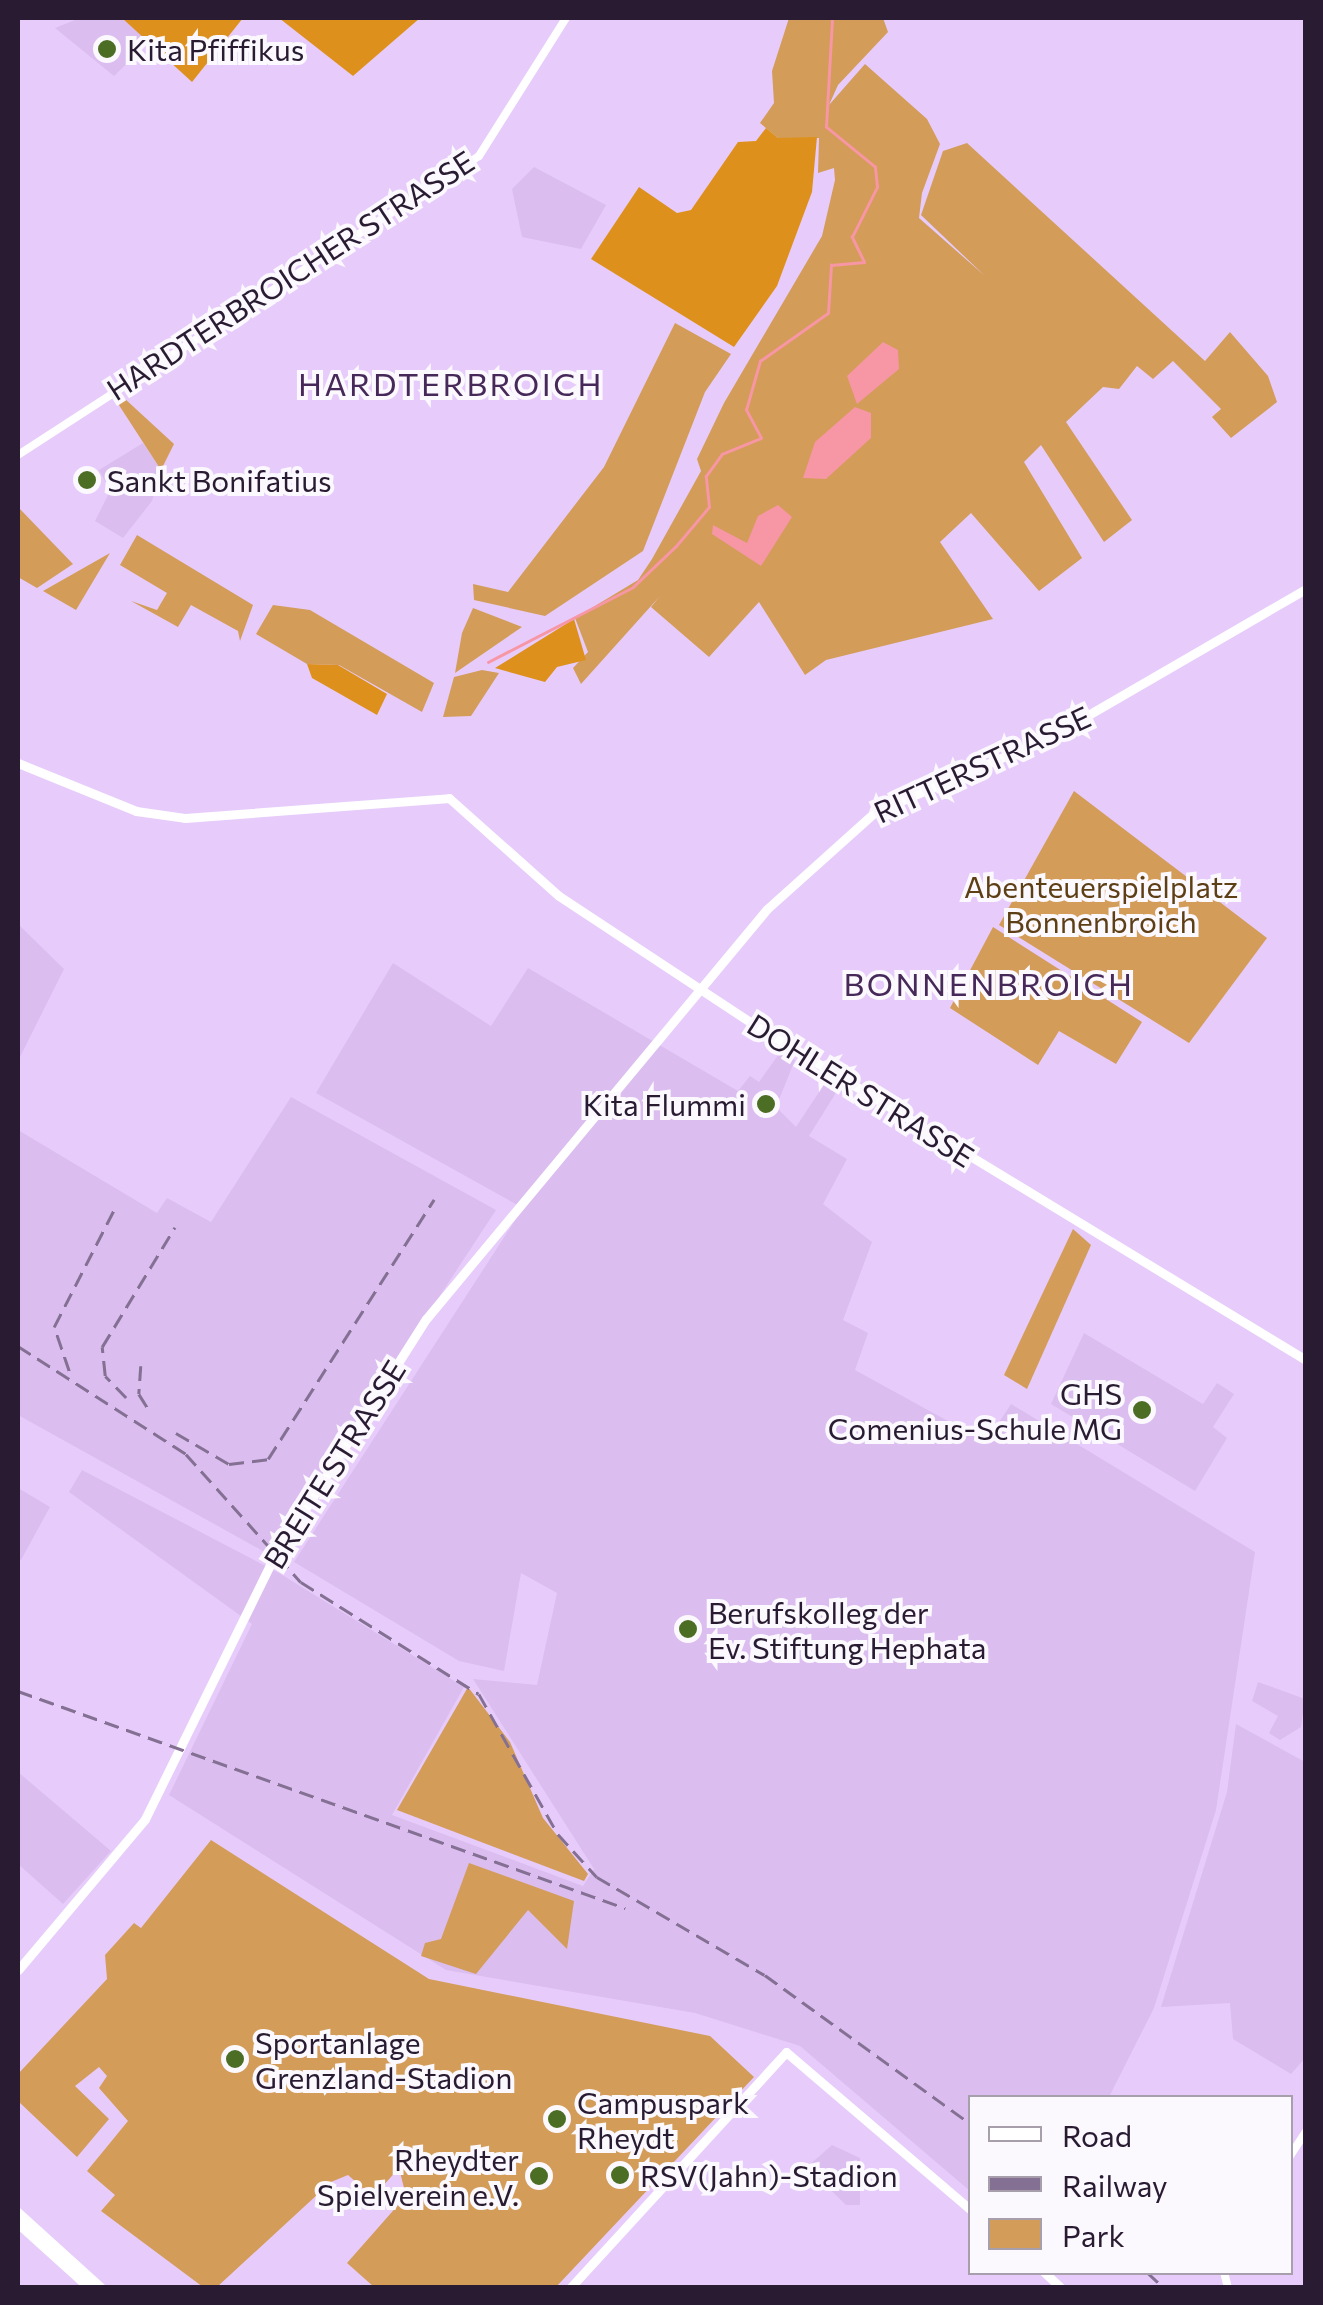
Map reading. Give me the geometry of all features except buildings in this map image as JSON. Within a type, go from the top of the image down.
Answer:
[{"type":"main road","name":"RITTERSTRASSE","points":[[698,987],[849,828],[1074,724],[1306,589]]},
{"type":"main road","name":"DOHLER STRASSE","points":[[18,763],[136,811],[186,818],[435,795],[463,808],[559,896],[698,987],[1306,1360]]},
{"type":"main road","name":"BREITE STRASSE","points":[[18,1970],[145,1818],[271,1563],[426,1319],[698,987]]},
{"type":"main road","points":[[570,2288],[786,2052],[968,2208]]},
{"type":"main road","points":[[18,2214],[101,2288]]},
{"type":"main road","points":[[18,2223],[90,2288]]},
{"type":"street","name":"HARDTERBROICHER STRASSE","points":[[18,455],[478,156],[566,18]]},
{"type":"shaded area","name":"Kita Pfiffikus","points":[[80,18],[174,18],[114,76],[55,28]]},
{"type":"shaded area","points":[[122,18],[243,18],[192,82]]},
{"type":"shaded area","points":[[279,18],[420,18],[353,76]]},
{"type":"shaded area","points":[[766,128],[778,138],[817,137],[812,192],[777,286],[734,347],[591,259],[639,187],[677,213],[691,210],[738,142],[756,141]]},
{"type":"shaded area","points":[[534,167],[606,205],[581,249],[522,237],[512,189]]},
{"type":"shaded area","points":[[883,342],[898,350],[899,369],[857,404],[847,376]]},
{"type":"shaded area","points":[[855,407],[871,413],[871,438],[826,479],[803,478],[815,442]]},
{"type":"shaded area","points":[[143,443],[161,470],[152,501],[123,538],[95,521],[110,491],[99,470]]},
{"type":"shaded area","points":[[778,505],[792,517],[761,566],[712,534],[713,525],[747,543],[758,516]]},
{"type":"shaded area","points":[[574,619],[586,660],[557,667],[545,682],[495,668]]},
{"type":"shaded area","points":[[307,664],[338,665],[387,694],[377,715],[312,678]]},
{"type":"shaded area","points":[[18,924],[64,969],[18,1061]]},
{"type":"shaded area","points":[[393,963],[491,1026],[528,968],[738,1091],[750,1076],[759,1082],[781,1051],[795,1060],[776,1107],[796,1127],[827,1080],[839,1088],[809,1136],[847,1159],[823,1204],[872,1242],[843,1320],[868,1333],[855,1370],[986,1442],[1011,1404],[1255,1552],[1216,1810],[1154,2008],[1110,2095],[968,2095],[968,2189],[800,2046],[695,2013],[446,1970],[169,1795],[252,1624],[69,1492],[82,1470],[279,1573],[464,1687],[392,1815],[583,1886],[594,1869],[473,1679],[537,1685],[557,1593],[521,1573],[504,1671],[459,1661],[294,1562],[523,1208],[316,1093]]},
{"type":"shaded area","points":[[291,1097],[496,1210],[270,1555],[18,1415],[18,1130],[157,1213],[167,1198],[211,1222]]},
{"type":"shaded area","name":"GHS Comenius-Schule MG","points":[[1084,1333],[1203,1404],[1217,1383],[1234,1394],[1213,1427],[1227,1438],[1195,1491],[1051,1404]]},
{"type":"shaded area","points":[[18,1488],[50,1507],[21,1560],[18,1559]]},
{"type":"shaded area","points":[[1258,1682],[1305,1699],[1301,1727],[1280,1740],[1269,1733],[1278,1716],[1252,1701]]},
{"type":"shaded area","points":[[1236,1724],[1305,1762],[1306,2057],[1291,2074],[1233,2039],[1230,2003],[1161,2007],[1227,1792]]},
{"type":"shaded area","points":[[18,1772],[111,1851],[63,1904],[18,1864]]},
{"type":"shaded area","points":[[832,2145],[860,2158],[860,2205],[846,2205],[807,2167]]},
{"type":"green space","points":[[789,18],[883,18],[888,32],[838,85],[829,105],[865,64],[927,119],[940,144],[922,193],[919,218],[985,276],[921,215],[943,151],[967,143],[1205,361],[1230,332],[1268,376],[1277,402],[1231,438],[1212,417],[1221,409],[1173,361],[1153,379],[1137,366],[1119,389],[1103,387],[1066,422],[1132,520],[1104,542],[1041,445],[1024,462],[1082,558],[1039,591],[971,513],[940,542],[993,619],[826,660],[805,675],[759,602],[709,657],[651,607],[660,596],[581,684],[573,668],[588,652],[575,618],[638,580],[652,559],[701,471],[697,459],[724,403],[822,236],[835,180],[834,168],[818,173],[819,138],[778,138],[760,123],[774,103],[772,71]]},
{"type":"green space","points":[[675,323],[731,354],[705,392],[643,551],[545,616],[474,600],[473,584],[508,592],[604,467]]},
{"type":"green space","points":[[124,398],[174,444],[161,470],[115,399]]},
{"type":"green space","points":[[18,507],[73,564],[37,588],[18,577]]},
{"type":"green space","points":[[137,535],[253,605],[240,641],[238,631],[191,605],[178,627],[131,601],[157,610],[167,593],[120,565]]},
{"type":"green space","points":[[110,553],[76,610],[43,591]]},
{"type":"green space","points":[[273,605],[310,610],[434,683],[422,712],[339,665],[307,664],[256,634]]},
{"type":"green space","points":[[473,608],[522,627],[455,673],[462,633]]},
{"type":"green space","points":[[482,670],[499,673],[471,716],[443,717],[454,677]]},
{"type":"green space","name":"Abenteuerspielplatz Bonnenbroich","points":[[1074,791],[1267,938],[1189,1043],[999,925]]},
{"type":"green space","points":[[993,927],[1142,1022],[1116,1064],[1059,1031],[1038,1065],[950,1008]]},
{"type":"green space","points":[[1073,1229],[1091,1245],[1027,1389],[1004,1375]]},
{"type":"green space","points":[[468,1687],[510,1742],[543,1818],[588,1874],[584,1881],[397,1810]]},
{"type":"green space","points":[[211,1840],[429,1979],[710,2036],[754,2077],[556,2287],[374,2287],[347,2263],[406,2196],[399,2168],[373,2197],[348,2175],[331,2182],[217,2287],[203,2287],[101,2211],[115,2195],[87,2171],[128,2121],[99,2088],[107,2076],[99,2067],[75,2086],[109,2119],[77,2157],[18,2101],[18,2074],[107,1979],[105,1955],[134,1923],[141,1928]]},
{"type":"green space","points":[[469,1863],[574,1901],[567,1949],[528,1910],[476,1974],[421,1956],[425,1943],[441,1939]]},
{"type":"waterway","points":[[488,662],[633,587],[676,546],[709,507],[706,476],[722,454],[761,438],[746,410],[760,361],[828,313],[831,265],[864,262],[852,237],[877,187],[875,167],[826,127],[832,18]]},
{"type":"railway","points":[[176,1433],[229,1464],[268,1459],[434,1199]]},
{"type":"railway","points":[[69,1371],[54,1327],[114,1210]]},
{"type":"railway","points":[[126,1398],[105,1376],[102,1347],[175,1227]]},
{"type":"railway","points":[[18,1346],[186,1454],[301,1582],[479,1694],[558,1834],[597,1877],[765,1975],[968,2122]]},
{"type":"railway","points":[[141,1366],[139,1394],[151,1413]]},
{"type":"railway","points":[[18,1691],[625,1908]]},
{"type":"railway","points":[[1150,2275],[1164,2288]]},
{"type":"place","name":"Kita Pfiffikus","points":[[107,49]]},
{"type":"place","name":"Sankt Bonifatius","points":[[87,480]]},
{"type":"place","name":"Kita Flummi","points":[[766,1104]]},
{"type":"place","name":"GHS Comenius-Schule MG","points":[[1142,1410]]},
{"type":"place","name":"Berufskolleg der Ev. Stiftung Hephata","points":[[688,1629]]},
{"type":"place","name":"Sportanlage Grenzland-Stadion","points":[[235,2059]]},
{"type":"place","name":"Campuspark Rheydt","points":[[557,2119]]},
{"type":"place","name":"RSV(Jahn)-Stadion","points":[[620,2175]]},
{"type":"place","name":"Rheydter Spielverein e.V.","points":[[539,2176]]},
{"type":"district","name":"HARDTERBROICH","points":[[451,383]]},
{"type":"district","name":"BONNENBROICH","points":[[989,983]]}]
